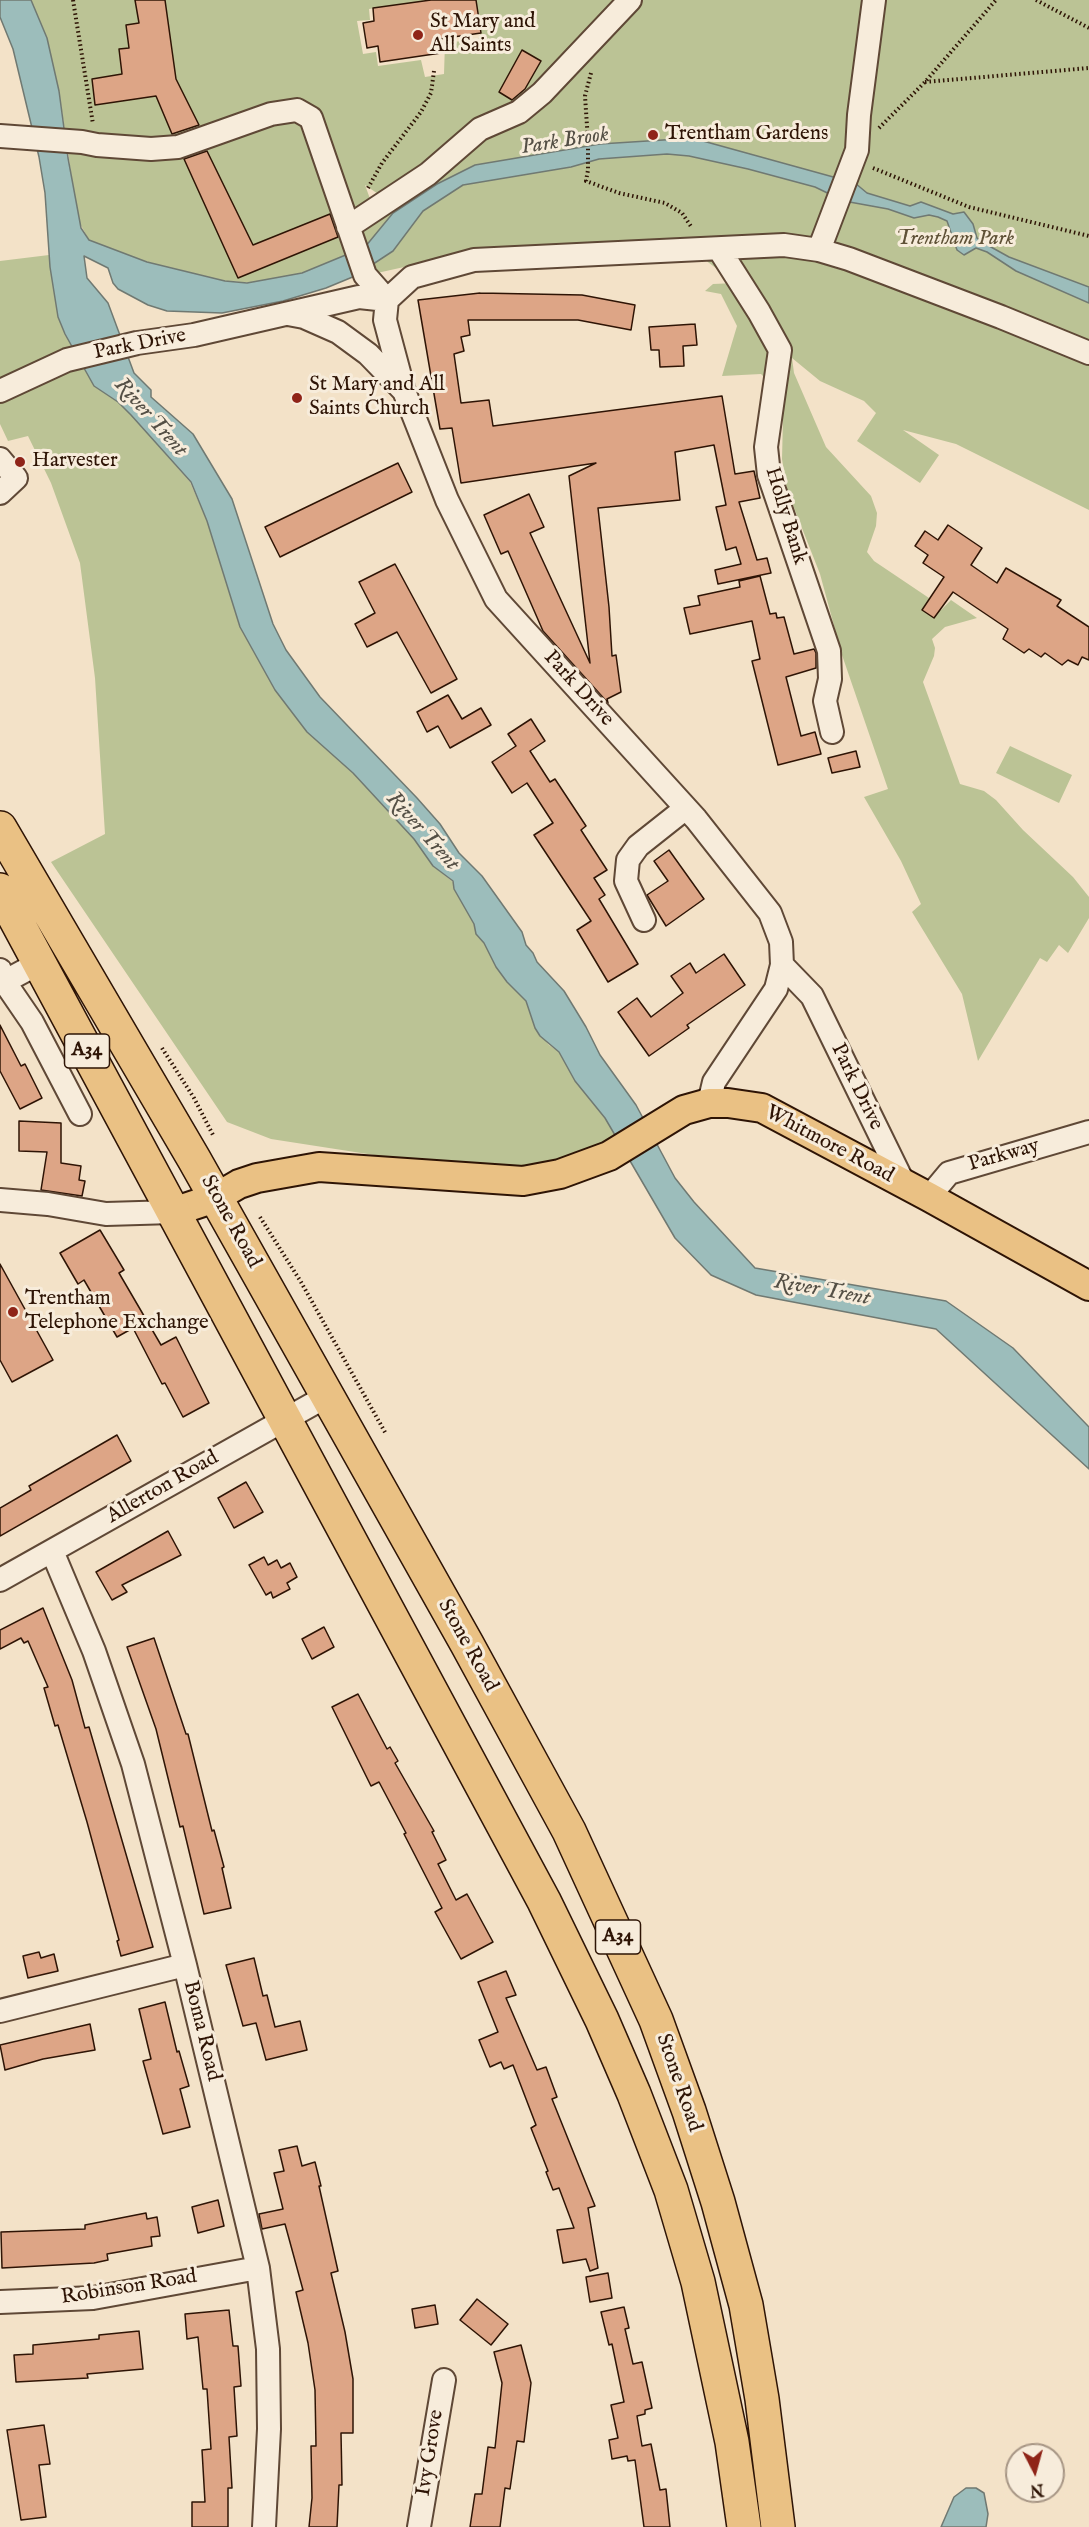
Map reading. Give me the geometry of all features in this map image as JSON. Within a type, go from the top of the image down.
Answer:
[{"type":"highway","name":"Stone Road","points":[[0,828],[215,1198],[467,1644],[569,1831],[656,2020],[689,2110],[718,2202],[746,2305],[762,2399],[778,2527]]},
{"type":"highway","name":"Stone Road","points":[[0,890],[544,1901],[602,2020],[634,2094],[671,2190],[698,2282],[732,2442],[744,2527]]},
{"type":"main road","name":"Whitmore Road","points":[[173,1212],[215,1198],[239,1184],[257,1178],[319,1167],[523,1181],[560,1174],[609,1156],[684,1110],[709,1103],[728,1103],[762,1108],[1089,1286]]},
{"type":"street","points":[[350,230],[428,174],[480,129],[519,112],[542,93],[630,0]]},
{"type":"street","points":[[819,250],[853,162],[874,0]]},
{"type":"street","points":[[7,137],[151,149],[178,147],[271,114],[297,110],[310,118],[365,275],[387,300],[412,277],[474,260],[784,245],[819,250],[849,259],[1089,353]]},
{"type":"street","name":"Holly Bank","points":[[710,250],[759,312],[780,350],[766,447],[769,475],[829,651],[830,679],[825,701],[832,732]]},
{"type":"street","name":"Park Drive","points":[[0,391],[67,360],[137,343],[194,335],[359,297],[387,300],[385,320],[404,391],[447,500],[496,599],[686,808],[770,913],[781,942],[782,965],[776,989],[714,1083],[709,1103]]},
{"type":"street","name":"Park Drive","points":[[286,314],[304,318],[338,332],[368,354],[404,391]]},
{"type":"street","points":[[0,459],[16,478],[0,493]]},
{"type":"street","points":[[644,920],[626,881],[628,860],[638,846],[686,808]]},
{"type":"street","points":[[39,963],[1,978],[33,1022],[80,1114]]},
{"type":"street","name":"Park Drive","points":[[782,965],[812,996],[916,1190]]},
{"type":"street","name":"Parkway","points":[[916,1190],[950,1173],[1089,1132]]},
{"type":"street","points":[[0,1200],[48,1204],[106,1214],[173,1212]]},
{"type":"street","name":"Allerton Road","points":[[0,1580],[327,1396]]},
{"type":"street","name":"Boma Road","points":[[52,1551],[94,1651],[133,1764],[185,1965],[258,2268],[268,2349],[269,2429],[264,2527]]},
{"type":"street","points":[[0,2011],[185,1965]]},
{"type":"street","name":"Robinson Road","points":[[0,2302],[93,2298],[258,2268]]},
{"type":"street","name":"Ivy Grove","points":[[419,2527],[444,2380]]},
{"type":"path","points":[[73,0],[89,102]]},
{"type":"path","points":[[996,0],[853,162],[969,207],[1089,236]]},
{"type":"path","points":[[1036,0],[1089,28]]},
{"type":"path","points":[[594,40],[591,74],[585,96],[588,141],[586,181],[665,203],[682,213],[696,235],[710,250]]},
{"type":"path","points":[[925,82],[1089,68]]},
{"type":"path","points":[[368,188],[382,163],[421,112],[431,93],[434,71]]},
{"type":"green space","name":"Trentham Park","points":[[31,0],[431,0],[369,9],[370,20],[357,21],[363,54],[376,52],[378,66],[421,60],[425,77],[444,74],[445,43],[478,39],[481,33],[476,0],[1089,0],[1089,510],[956,444],[903,430],[939,455],[920,483],[857,441],[876,413],[864,401],[820,381],[792,358],[794,373],[826,447],[871,496],[877,513],[876,526],[867,552],[874,561],[929,598],[928,604],[941,610],[951,600],[977,618],[945,627],[932,639],[935,648],[934,656],[923,682],[960,784],[984,791],[996,800],[1023,830],[1073,877],[1089,897],[1089,918],[1068,953],[1059,945],[1047,962],[1040,958],[978,1061],[962,994],[912,912],[921,904],[901,861],[864,797],[888,789],[842,655],[820,574],[787,490],[782,459],[783,418],[780,393],[761,374],[722,376],[737,326],[721,294],[705,291],[713,284],[736,283],[693,251],[481,250],[368,275],[352,226],[384,198],[365,185],[373,207],[345,226],[353,254],[302,273],[257,283],[225,281],[147,262],[89,240],[78,220],[59,91],[47,38]]},
{"type":"green space","points":[[49,255],[55,291],[94,386],[118,402],[131,415],[190,482],[207,521],[240,627],[275,690],[307,732],[353,773],[414,839],[433,866],[453,882],[454,889],[474,924],[476,934],[484,943],[496,967],[526,1001],[535,1028],[549,1045],[559,1052],[575,1081],[605,1118],[616,1137],[564,1159],[521,1167],[387,1157],[271,1139],[227,1122],[51,862],[105,834],[95,678],[80,563],[51,483],[28,436],[8,441],[0,424],[0,261]]},
{"type":"green space","points":[[1010,746],[1072,775],[1059,803],[996,773]]},
{"type":"water","name":"River Trent","points":[[0,0],[31,0],[47,38],[59,91],[81,228],[89,240],[147,262],[225,281],[247,283],[302,273],[365,247],[393,213],[437,184],[475,165],[600,144],[679,139],[703,141],[855,183],[867,193],[910,206],[921,202],[953,214],[964,212],[973,224],[977,238],[991,247],[1009,257],[1089,287],[1089,303],[1016,271],[987,252],[976,248],[964,255],[957,250],[947,221],[938,217],[929,215],[914,218],[888,209],[844,201],[815,187],[748,169],[689,156],[667,154],[599,159],[571,167],[463,185],[423,211],[393,251],[355,276],[326,288],[283,301],[222,313],[167,311],[148,305],[118,289],[113,283],[108,268],[84,256],[87,278],[108,303],[134,373],[151,390],[151,397],[193,434],[232,499],[273,624],[286,650],[320,697],[417,798],[440,824],[459,853],[482,876],[522,932],[526,945],[537,962],[564,991],[600,1055],[636,1105],[675,1178],[694,1202],[755,1268],[946,1301],[1013,1348],[1089,1427],[1089,1469],[936,1329],[756,1295],[711,1275],[675,1238],[605,1118],[575,1081],[559,1052],[540,1036],[526,1001],[496,967],[484,943],[476,934],[474,924],[454,889],[453,881],[433,866],[414,839],[353,773],[307,732],[275,690],[240,627],[207,521],[191,482],[118,402],[94,386],[65,334],[58,317],[50,267],[45,193],[39,157],[13,49],[0,17]]},
{"type":"water","points":[[966,2488],[976,2488],[984,2493],[988,2514],[986,2527],[941,2527],[954,2497]]},
{"type":"building","points":[[135,0],[165,0],[176,79],[199,125],[172,134],[156,96],[95,105],[92,79],[122,74],[119,49],[129,48],[126,25],[139,23]]},
{"type":"building","name":"St Mary and All Saints","points":[[431,0],[476,0],[481,33],[439,39],[441,53],[380,62],[378,46],[367,48],[363,23],[374,21],[373,8]]},
{"type":"building","points":[[522,50],[541,61],[525,89],[512,100],[499,92]]},
{"type":"building","points":[[207,151],[253,245],[330,214],[338,237],[238,278],[184,159]]},
{"type":"building","points":[[480,293],[582,295],[635,305],[631,330],[578,320],[468,320],[470,335],[461,337],[464,351],[454,354],[461,403],[489,400],[493,426],[722,396],[735,474],[754,471],[760,498],[739,502],[757,560],[767,558],[771,573],[718,584],[715,570],[741,564],[736,547],[726,550],[716,507],[726,505],[714,445],[675,452],[680,500],[598,508],[612,656],[616,655],[621,692],[607,699],[608,703],[543,631],[508,551],[501,554],[484,515],[529,494],[544,527],[530,533],[590,663],[569,476],[596,463],[461,483],[452,428],[440,429],[418,300]]},
{"type":"building","points":[[695,324],[697,345],[683,346],[684,366],[660,367],[659,350],[651,350],[649,327]]},
{"type":"building","points":[[398,463],[412,492],[280,557],[265,527]]},
{"type":"building","points":[[948,525],[982,548],[971,565],[997,583],[1006,568],[1061,600],[1057,606],[1089,627],[1089,660],[1082,657],[1078,665],[1068,660],[1062,665],[1045,653],[1041,657],[1029,649],[1024,653],[1003,639],[1008,629],[953,592],[934,618],[922,610],[944,577],[923,563],[928,555],[915,546],[925,531],[938,540]]},
{"type":"building","points":[[395,564],[457,679],[431,693],[397,632],[367,647],[355,624],[375,613],[359,582]]},
{"type":"building","points":[[760,576],[770,614],[776,613],[777,618],[784,617],[794,654],[814,649],[816,653],[816,668],[786,677],[801,736],[815,732],[821,754],[778,765],[752,661],[760,659],[752,621],[690,634],[684,608],[700,605],[698,596],[740,587],[739,581]]},
{"type":"building","points":[[448,695],[462,719],[481,708],[491,725],[450,748],[438,726],[427,732],[417,712]]},
{"type":"building","points":[[531,719],[545,741],[530,751],[550,782],[555,779],[586,826],[581,830],[607,870],[594,878],[605,895],[599,899],[638,964],[608,982],[577,930],[591,921],[534,835],[553,823],[527,783],[512,793],[492,762],[516,746],[508,734]]},
{"type":"building","points":[[856,751],[860,767],[832,773],[828,758]]},
{"type":"building","points":[[669,850],[704,899],[666,926],[647,895],[668,881],[654,861]]},
{"type":"building","points":[[724,954],[745,985],[687,1025],[689,1028],[649,1056],[618,1012],[637,998],[651,1017],[683,993],[671,976],[690,963],[696,973]]},
{"type":"building","points":[[0,1025],[21,1066],[25,1064],[42,1098],[20,1109],[0,1071]]},
{"type":"building","points":[[19,1121],[61,1123],[61,1163],[81,1166],[79,1180],[85,1181],[82,1196],[41,1190],[47,1152],[19,1151]]},
{"type":"building","points":[[100,1230],[124,1270],[119,1273],[161,1345],[176,1337],[209,1403],[183,1417],[165,1383],[162,1384],[133,1328],[117,1337],[84,1280],[78,1284],[60,1253]]},
{"type":"building","name":"Trentham Telephone Exchange","points":[[0,1264],[53,1360],[12,1382],[0,1360]]},
{"type":"building","points":[[117,1435],[131,1461],[0,1536],[0,1508],[31,1490],[29,1486]]},
{"type":"building","points":[[246,1482],[263,1512],[234,1528],[218,1498]]},
{"type":"building","points":[[168,1531],[181,1555],[122,1585],[127,1592],[112,1600],[96,1572]]},
{"type":"building","points":[[264,1557],[268,1565],[277,1560],[281,1568],[290,1563],[297,1577],[287,1583],[290,1589],[273,1598],[271,1592],[266,1595],[249,1565]]},
{"type":"building","points":[[43,1608],[72,1680],[85,1728],[89,1727],[153,1947],[121,1956],[117,1941],[119,1940],[87,1822],[58,1725],[55,1726],[44,1688],[48,1687],[28,1641],[24,1643],[21,1638],[0,1649],[0,1630]]},
{"type":"building","points":[[324,1627],[334,1647],[312,1659],[302,1639]]},
{"type":"building","points":[[154,1638],[186,1734],[188,1734],[212,1831],[214,1830],[224,1867],[222,1868],[231,1908],[204,1914],[156,1729],[127,1647]]},
{"type":"building","points":[[358,1694],[387,1749],[390,1747],[398,1761],[395,1763],[434,1831],[432,1832],[446,1860],[438,1864],[456,1900],[467,1894],[493,1942],[461,1959],[435,1912],[442,1908],[404,1834],[406,1833],[379,1782],[371,1786],[332,1707]]},
{"type":"building","points":[[39,1952],[41,1958],[54,1954],[58,1971],[28,1978],[23,1956]]},
{"type":"building","points":[[254,1958],[263,1996],[267,1995],[275,2027],[300,2021],[307,2050],[266,2060],[256,2023],[243,2026],[226,1965]]},
{"type":"building","points":[[506,1971],[516,1995],[506,1998],[537,2070],[546,2067],[557,2097],[552,2099],[595,2206],[588,2208],[598,2268],[590,2271],[586,2259],[563,2263],[557,2230],[574,2228],[559,2188],[553,2190],[546,2172],[548,2171],[531,2128],[536,2125],[513,2065],[504,2069],[501,2062],[490,2067],[479,2040],[498,2032],[478,1982]]},
{"type":"building","points":[[165,2002],[177,2052],[179,2051],[189,2086],[180,2089],[190,2127],[163,2134],[143,2061],[151,2059],[139,2009]]},
{"type":"building","points":[[90,2024],[95,2050],[43,2059],[5,2070],[0,2045]]},
{"type":"building","points":[[297,2146],[302,2166],[315,2162],[321,2186],[319,2186],[338,2271],[331,2273],[353,2379],[353,2433],[341,2433],[342,2485],[339,2485],[337,2527],[309,2527],[312,2498],[311,2446],[316,2446],[315,2390],[308,2343],[296,2292],[303,2290],[285,2224],[262,2229],[259,2214],[283,2209],[274,2173],[284,2171],[279,2150]]},
{"type":"building","points":[[218,2200],[224,2226],[198,2233],[192,2207]]},
{"type":"building","points":[[146,2213],[147,2219],[157,2217],[160,2236],[151,2237],[152,2246],[107,2254],[108,2260],[94,2263],[2,2268],[1,2232],[85,2229],[85,2225]]},
{"type":"building","points":[[608,2273],[612,2298],[590,2302],[586,2277]]},
{"type":"building","points":[[477,2299],[508,2324],[491,2345],[460,2320]]},
{"type":"building","points":[[435,2305],[438,2324],[415,2328],[412,2309]]},
{"type":"building","points":[[624,2307],[629,2328],[625,2329],[633,2364],[642,2362],[652,2408],[645,2410],[645,2414],[637,2416],[642,2446],[651,2444],[660,2490],[666,2489],[670,2527],[644,2527],[635,2460],[628,2461],[627,2456],[612,2459],[609,2440],[618,2438],[611,2405],[624,2402],[612,2344],[609,2345],[601,2312]]},
{"type":"building","points":[[229,2310],[233,2346],[238,2346],[241,2386],[234,2387],[237,2436],[229,2437],[232,2488],[228,2488],[228,2527],[192,2527],[192,2502],[205,2502],[202,2450],[211,2449],[207,2389],[203,2389],[198,2337],[187,2339],[185,2314]]},
{"type":"building","points":[[139,2331],[143,2369],[87,2374],[88,2378],[16,2382],[14,2355],[33,2354],[33,2345],[99,2339],[99,2335]]},
{"type":"building","points":[[521,2345],[531,2383],[524,2442],[517,2441],[510,2489],[505,2488],[500,2527],[470,2527],[475,2494],[482,2494],[488,2447],[495,2448],[502,2383],[494,2352]]},
{"type":"building","points":[[44,2425],[50,2464],[39,2465],[46,2517],[21,2520],[7,2430]]},
{"type":"place","name":"St Mary and All Saints","points":[[418,35]]},
{"type":"place","name":"Trentham Gardens","points":[[653,135]]},
{"type":"place","name":"St Mary and All Saints Church","points":[[297,398]]},
{"type":"place","name":"Harvester","points":[[20,462]]},
{"type":"place","name":"Trentham Telephone Exchange","points":[[13,1312]]},
{"type":"water label","name":"Park Brook","points":[[565,142]]}]
